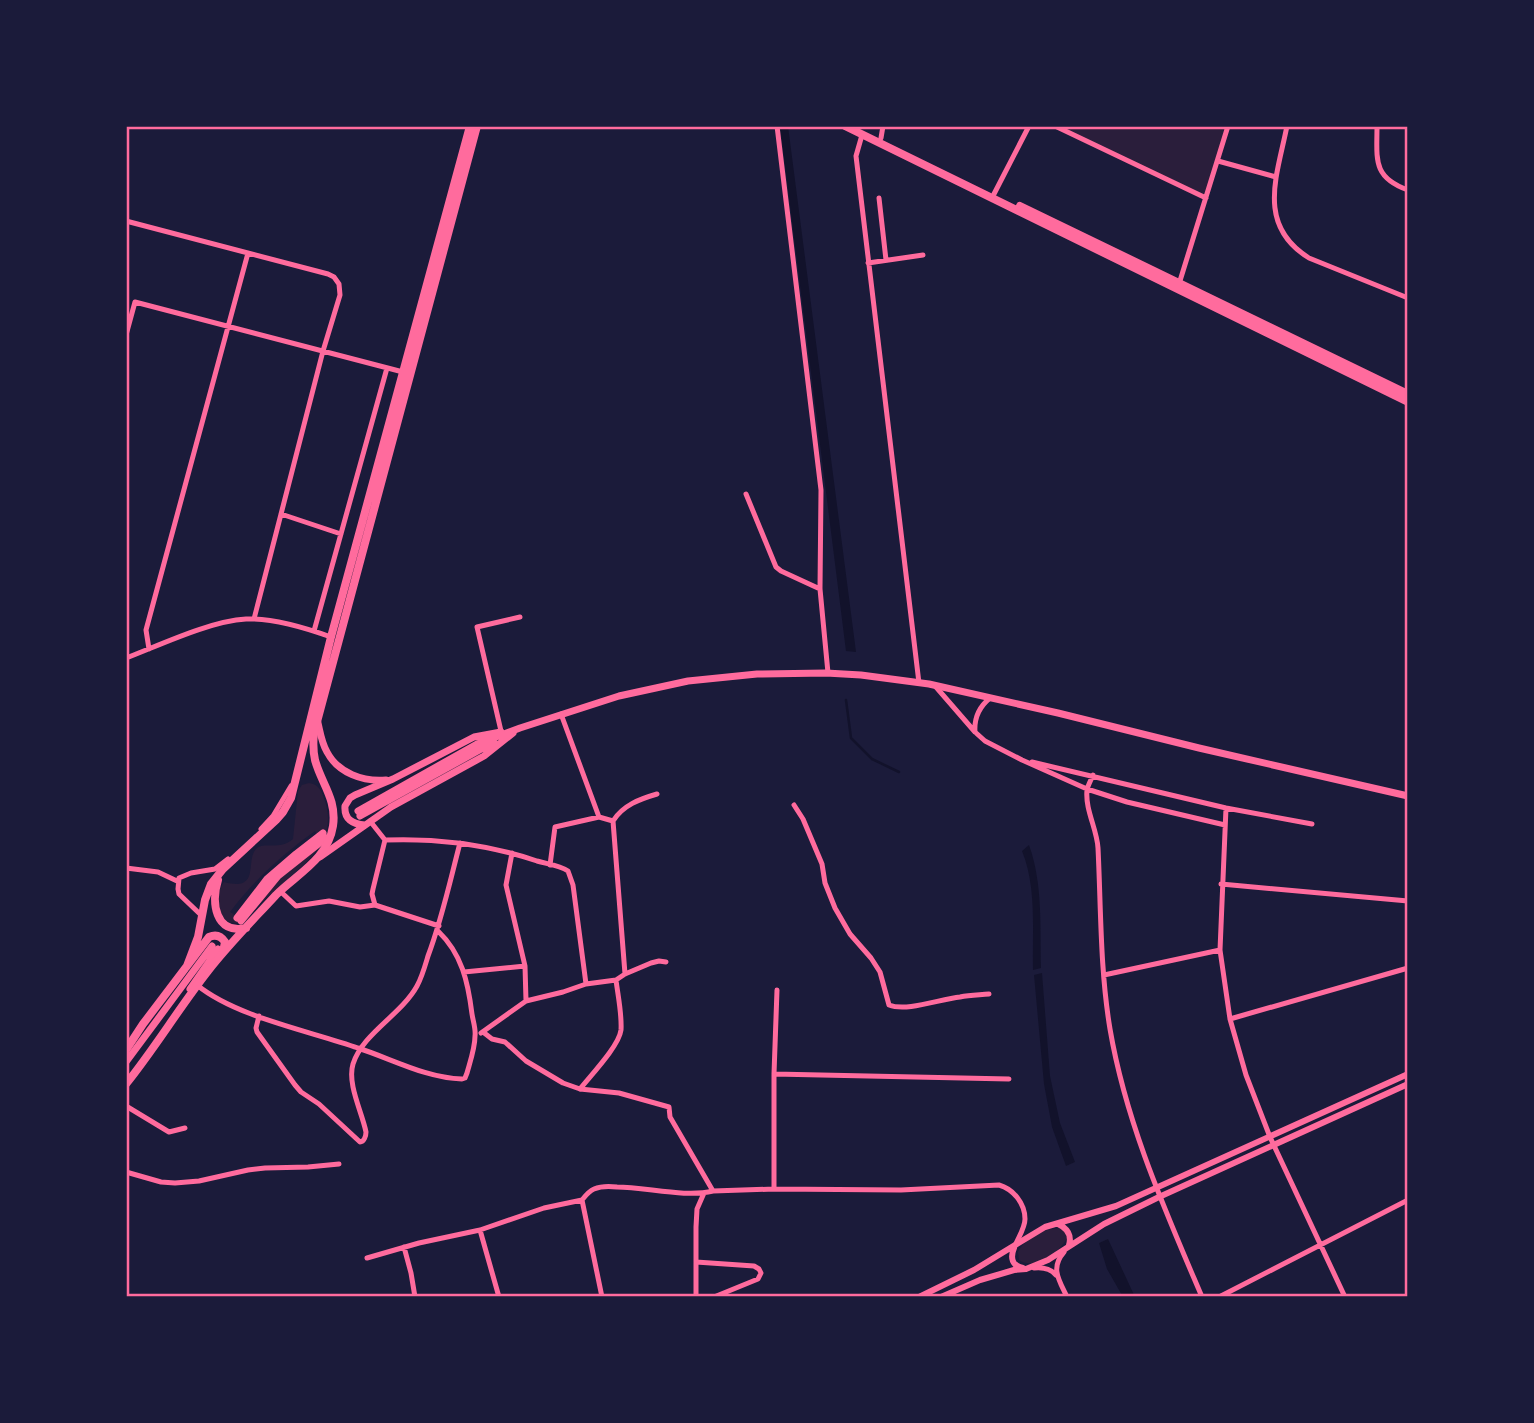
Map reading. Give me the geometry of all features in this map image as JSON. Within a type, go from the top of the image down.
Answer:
[{"type":"main road","points":[[187,966],[198,937],[201,915],[211,884],[223,869],[283,813],[291,798],[331,637],[470,126]]},
{"type":"main road","points":[[317,859],[326,846],[333,825],[330,795],[319,771],[314,751],[317,718],[477,126]]},
{"type":"main road","points":[[845,126],[1408,402]]},
{"type":"main road","points":[[857,126],[1179,284],[1406,391]]},
{"type":"main road","points":[[367,823],[353,823],[348,820],[346,802],[355,795],[393,779],[474,737],[519,728],[619,696],[688,681],[757,674],[828,673],[934,685],[1408,796]]},
{"type":"main road","points":[[317,718],[326,751],[341,768],[366,780],[393,779]]},
{"type":"main road","points":[[359,814],[519,728]]},
{"type":"main road","points":[[241,922],[317,859],[367,823],[484,756],[519,728]]},
{"type":"main road","points":[[126,1062],[241,922],[267,879],[296,854],[324,836]]},
{"type":"main road","points":[[223,869],[215,889],[217,916],[228,927],[241,929],[241,922]]},
{"type":"main road","points":[[126,1050],[205,940],[218,936],[225,942],[126,1082]]},
{"type":"main road","points":[[126,1082],[197,985],[217,950]]},
{"type":"street","points":[[777,126],[821,490],[820,589],[828,673]]},
{"type":"street","points":[[881,138],[884,126]]},
{"type":"street","points":[[994,194],[1029,126]]},
{"type":"street","points":[[1055,126],[1206,198]]},
{"type":"street","points":[[1179,284],[1228,126]]},
{"type":"street","points":[[1287,126],[1273,197],[1274,211],[1286,239],[1296,250],[1309,258],[1408,299]]},
{"type":"street","points":[[1377,126],[1378,160],[1382,174],[1397,186],[1408,190]]},
{"type":"street","points":[[862,135],[856,156],[919,683]]},
{"type":"street","points":[[1218,161],[1276,177]]},
{"type":"street","points":[[879,198],[886,260]]},
{"type":"street","points":[[126,221],[328,274],[337,280],[341,292],[323,351],[254,619]]},
{"type":"street","points":[[149,649],[146,630],[248,253]]},
{"type":"street","points":[[869,262],[923,256]]},
{"type":"street","points":[[126,335],[135,302],[403,372]]},
{"type":"street","points":[[314,631],[387,368]]},
{"type":"street","points":[[746,494],[776,567],[820,589]]},
{"type":"street","points":[[281,514],[341,534]]},
{"type":"street","points":[[501,732],[477,627],[520,617]]},
{"type":"street","points":[[126,658],[234,620],[254,619],[331,637]]},
{"type":"street","points":[[934,685],[985,741],[1022,760],[1087,789],[1127,802],[1225,825]]},
{"type":"street","points":[[975,732],[978,713],[983,703],[990,698]]},
{"type":"street","points":[[561,714],[599,817]]},
{"type":"street","points":[[1022,760],[1226,808],[1312,824]]},
{"type":"street","points":[[201,915],[179,894],[177,881],[184,875],[215,869],[233,856],[274,816],[297,773]]},
{"type":"street","points":[[1093,775],[1087,789],[1088,807],[1098,844],[1104,975],[1110,1029],[1122,1086],[1138,1140],[1202,1297]]},
{"type":"street","points":[[625,974],[613,821],[622,809],[657,794]]},
{"type":"street","points":[[794,805],[803,819],[822,864],[825,883],[835,908],[850,934],[880,972],[889,1004],[906,1007],[989,994]]},
{"type":"street","points":[[1226,808],[1220,950],[1230,1019],[1246,1075],[1270,1137],[1345,1297]]},
{"type":"street","points":[[550,865],[555,827],[599,817],[613,821]]},
{"type":"street","points":[[367,823],[385,840],[420,839],[460,843],[512,852],[565,868],[570,874],[586,984]]},
{"type":"street","points":[[375,905],[373,889],[385,840]]},
{"type":"street","points":[[259,1016],[257,1032],[295,1085],[360,1142],[366,1137],[351,1076],[353,1066],[360,1048],[417,987],[438,928],[460,843]]},
{"type":"street","points":[[512,852],[506,885],[525,966],[526,1000]]},
{"type":"street","points":[[126,868],[158,872],[177,881]]},
{"type":"street","points":[[1221,884],[1408,901]]},
{"type":"street","points":[[1408,887],[1408,940]]},
{"type":"street","points":[[197,985],[224,1002],[259,1016],[360,1048],[422,1072],[462,1079],[465,1077],[475,1036],[470,995],[455,950],[438,928],[375,905],[360,907],[329,901],[296,906],[280,891]]},
{"type":"street","points":[[1104,975],[1220,950]]},
{"type":"street","points":[[475,1036],[526,1000],[586,984],[616,980],[651,963],[666,962]]},
{"type":"street","points":[[464,972],[525,966]]},
{"type":"street","points":[[1230,1019],[1408,968]]},
{"type":"street","points":[[580,1089],[615,1046],[620,1034],[616,980]]},
{"type":"street","points":[[774,1189],[777,990]]},
{"type":"street","points":[[483,1032],[492,1039],[508,1044],[526,1062],[563,1083],[580,1089],[619,1093],[669,1107],[670,1117],[713,1191]]},
{"type":"street","points":[[774,1074],[1009,1079]]},
{"type":"street","points":[[919,1297],[974,1270],[1056,1223],[1116,1206],[1408,1074]]},
{"type":"street","points":[[368,1258],[480,1230],[544,1208],[582,1200],[587,1193],[604,1186],[704,1193],[774,1189],[901,1190],[999,1185],[1015,1194],[1025,1216],[1012,1254],[1017,1267],[1026,1269],[1048,1260],[1104,1224],[1159,1197],[1408,1084]]},
{"type":"street","points":[[126,1106],[169,1132],[185,1128]]},
{"type":"street","points":[[126,1172],[160,1182],[175,1182],[199,1181],[265,1168],[339,1164]]},
{"type":"street","points":[[695,1297],[696,1227],[698,1209],[704,1193]]},
{"type":"street","points":[[582,1200],[602,1297]]},
{"type":"street","points":[[1219,1297],[1408,1200]]},
{"type":"street","points":[[1056,1223],[1069,1232],[1071,1240],[1056,1263],[1058,1278]]},
{"type":"street","points":[[480,1230],[499,1297]]},
{"type":"street","points":[[404,1247],[415,1297]]},
{"type":"street","points":[[696,1262],[754,1266],[759,1269],[761,1273],[758,1279],[714,1297]]},
{"type":"street","points":[[941,1297],[955,1295],[979,1280],[1014,1270],[1044,1267],[1053,1271],[1067,1297]]},
{"type":"shaded area","points":[[780,126],[788,126],[856,652],[846,651]]},
{"type":"shaded area","points":[[1055,126],[1228,126],[1206,198]]},
{"type":"shaded area","points":[[302,785],[315,785],[323,795],[328,815],[323,840],[309,859],[240,923],[225,920],[217,903],[220,888],[224,882],[236,884],[247,879],[256,849],[288,843],[293,839],[298,791]],"holes":[[[315,831],[321,842],[275,878],[240,918],[230,912],[259,878],[303,840]]]},
{"type":"shaded area","points":[[1029,845],[1037,875],[1040,921],[1041,968],[1033,970],[1032,894],[1022,851]]},
{"type":"shaded area","points":[[1042,973],[1050,1076],[1060,1123],[1075,1162],[1066,1166],[1052,1127],[1044,1084],[1034,975]]},
{"type":"shaded area","points":[[1060,1228],[1068,1236],[1054,1254],[1032,1263],[1019,1260],[1018,1252],[1031,1238]]},
{"type":"shaded area","points":[[1108,1239],[1135,1297],[1123,1297],[1107,1269],[1099,1243]]},
{"type":"waterway","points":[[846,700],[851,738],[872,759],[899,772]]}]
